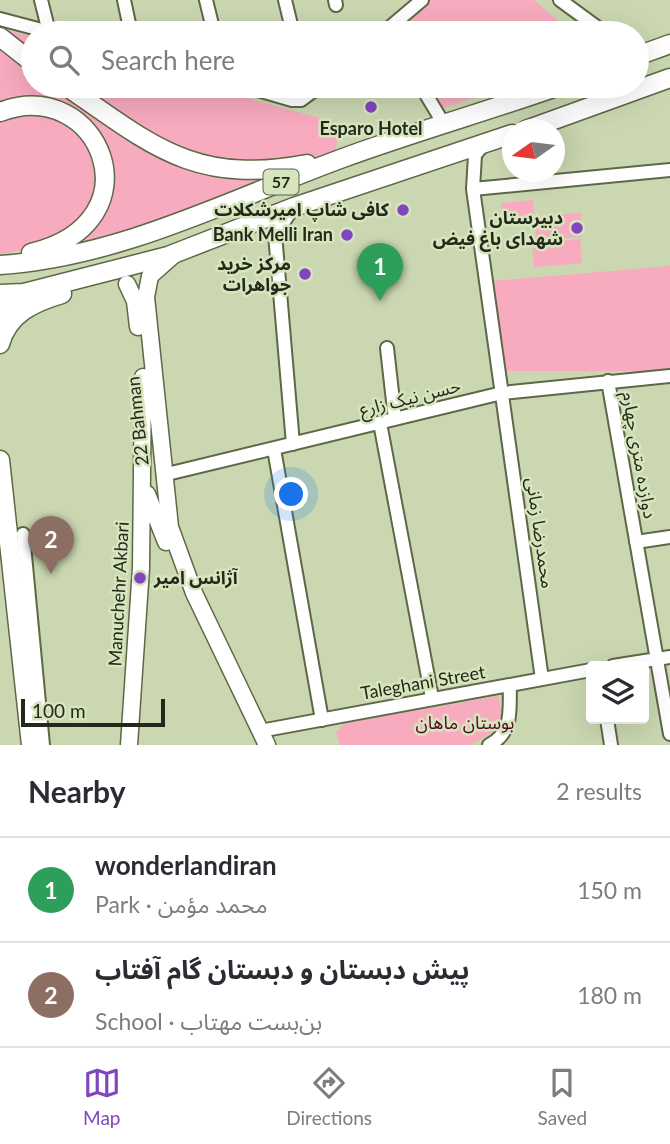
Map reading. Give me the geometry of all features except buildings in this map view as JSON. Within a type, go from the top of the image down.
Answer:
[{"type":"highway","points":[[0,37],[21,54]]},
{"type":"highway","points":[[649,52],[670,44]]},
{"type":"highway","points":[[649,86],[670,78]]},
{"type":"highway","points":[[84,98],[163,151],[203,166],[253,171],[345,158]]},
{"type":"highway","name":"57","points":[[0,265],[64,257],[149,234],[345,158],[524,98]]},
{"type":"highway","points":[[556,119],[615,98]]},
{"type":"highway","points":[[0,112],[27,106],[64,113],[87,130],[96,143],[104,160],[105,178],[99,208],[81,232],[40,251],[0,260]]},
{"type":"highway","name":"57","points":[[0,294],[24,292],[176,253],[294,207],[502,138]]},
{"type":"highway","points":[[0,344],[13,319],[45,299],[116,280],[127,284]]},
{"type":"highway","points":[[0,315],[10,302],[24,292]]},
{"type":"highway","points":[[0,460],[15,533],[31,745]]},
{"type":"highway","points":[[0,511],[15,533]]},
{"type":"highway","points":[[0,562],[21,745]]},
{"type":"main road","name":"22 Bahman","points":[[176,253],[150,276],[146,297],[170,527],[194,593]]},
{"type":"main road","name":"22 Bahman","points":[[127,284],[135,301],[145,396],[144,486],[166,541],[194,593],[263,738]]},
{"type":"main road","points":[[144,486],[163,475]]},
{"type":"main road","name":"Manuchehr Akbari","points":[[129,745],[144,486]]},
{"type":"street","points":[[41,0],[47,21]]},
{"type":"street","points":[[124,0],[128,21]]},
{"type":"street","points":[[206,0],[211,21]]},
{"type":"street","points":[[285,0],[290,21]]},
{"type":"street","points":[[560,0],[580,21]]},
{"type":"street","points":[[560,0],[589,21]]},
{"type":"street","points":[[397,21],[415,3]]},
{"type":"street","points":[[0,19],[21,25]]},
{"type":"street","points":[[285,98],[304,98]]},
{"type":"street","points":[[428,98],[445,125]]},
{"type":"street","name":"محمدرضا زمانی","points":[[484,144],[474,163],[473,189],[542,679]]},
{"type":"street","points":[[473,189],[670,170]]},
{"type":"street","points":[[293,444],[275,234],[294,207]]},
{"type":"street","points":[[387,348],[395,419]]},
{"type":"street","name":"حسن نیک زارع","points":[[163,475],[502,393],[670,376]]},
{"type":"street","name":"دوازده متری چهارم","points":[[608,381],[670,734]]},
{"type":"street","points":[[380,423],[432,698]]},
{"type":"street","points":[[274,449],[323,720]]},
{"type":"street","points":[[15,533],[43,745]]},
{"type":"street","points":[[636,542],[670,537]]},
{"type":"street","points":[[644,661],[670,657]]},
{"type":"street","name":"Taleghani Street","points":[[263,738],[323,720],[586,671]]},
{"type":"street","points":[[489,745],[500,739],[509,728],[510,685]]},
{"type":"street","points":[[608,724],[611,745]]},
{"type":"green space","points":[[429,0],[534,0],[558,21],[402,21]]},
{"type":"green space","points":[[0,28],[21,34],[21,47],[0,31]]},
{"type":"green space","points":[[0,43],[21,60],[21,98],[75,98],[168,159],[297,170],[176,218],[59,254],[100,220],[92,127],[0,106]]},
{"type":"green space","points":[[93,98],[248,98],[326,120],[338,136],[335,155],[244,169],[182,156]]},
{"type":"green space","points":[[433,98],[473,98],[440,109]]},
{"type":"green space","points":[[25,111],[73,125],[100,167],[91,214],[39,247],[0,254],[0,119]]},
{"type":"green space","points":[[533,200],[534,216],[581,213],[582,237],[536,240],[535,221],[503,224],[501,203]]},
{"type":"green space","points":[[580,239],[582,263],[534,267],[532,243]]},
{"type":"green space","points":[[670,266],[670,371],[503,371],[493,281]]},
{"type":"green space","name":"بوستان ماهان","points":[[498,696],[504,725],[471,745],[340,745],[336,732],[345,723]]},
{"type":"place","name":"Esparo Hotel","points":[[371,107]]},
{"type":"place","name":"کافی شاپ امیرشکلات","points":[[403,210]]},
{"type":"place","name":"دبیرستان شهدای باغ فیض","points":[[577,228]]},
{"type":"place","name":"Bank Melli Iran","points":[[347,235]]},
{"type":"place","name":"مرکز خرید جواهرات","points":[[305,274]]},
{"type":"place","name":"wonderlandiran","points":[[380,301]]},
{"type":"place","name":"پیش دبستان و دبستان گام آفتاب","points":[[51,574]]},
{"type":"place","name":"آژانس امیر","points":[[140,578]]}]
